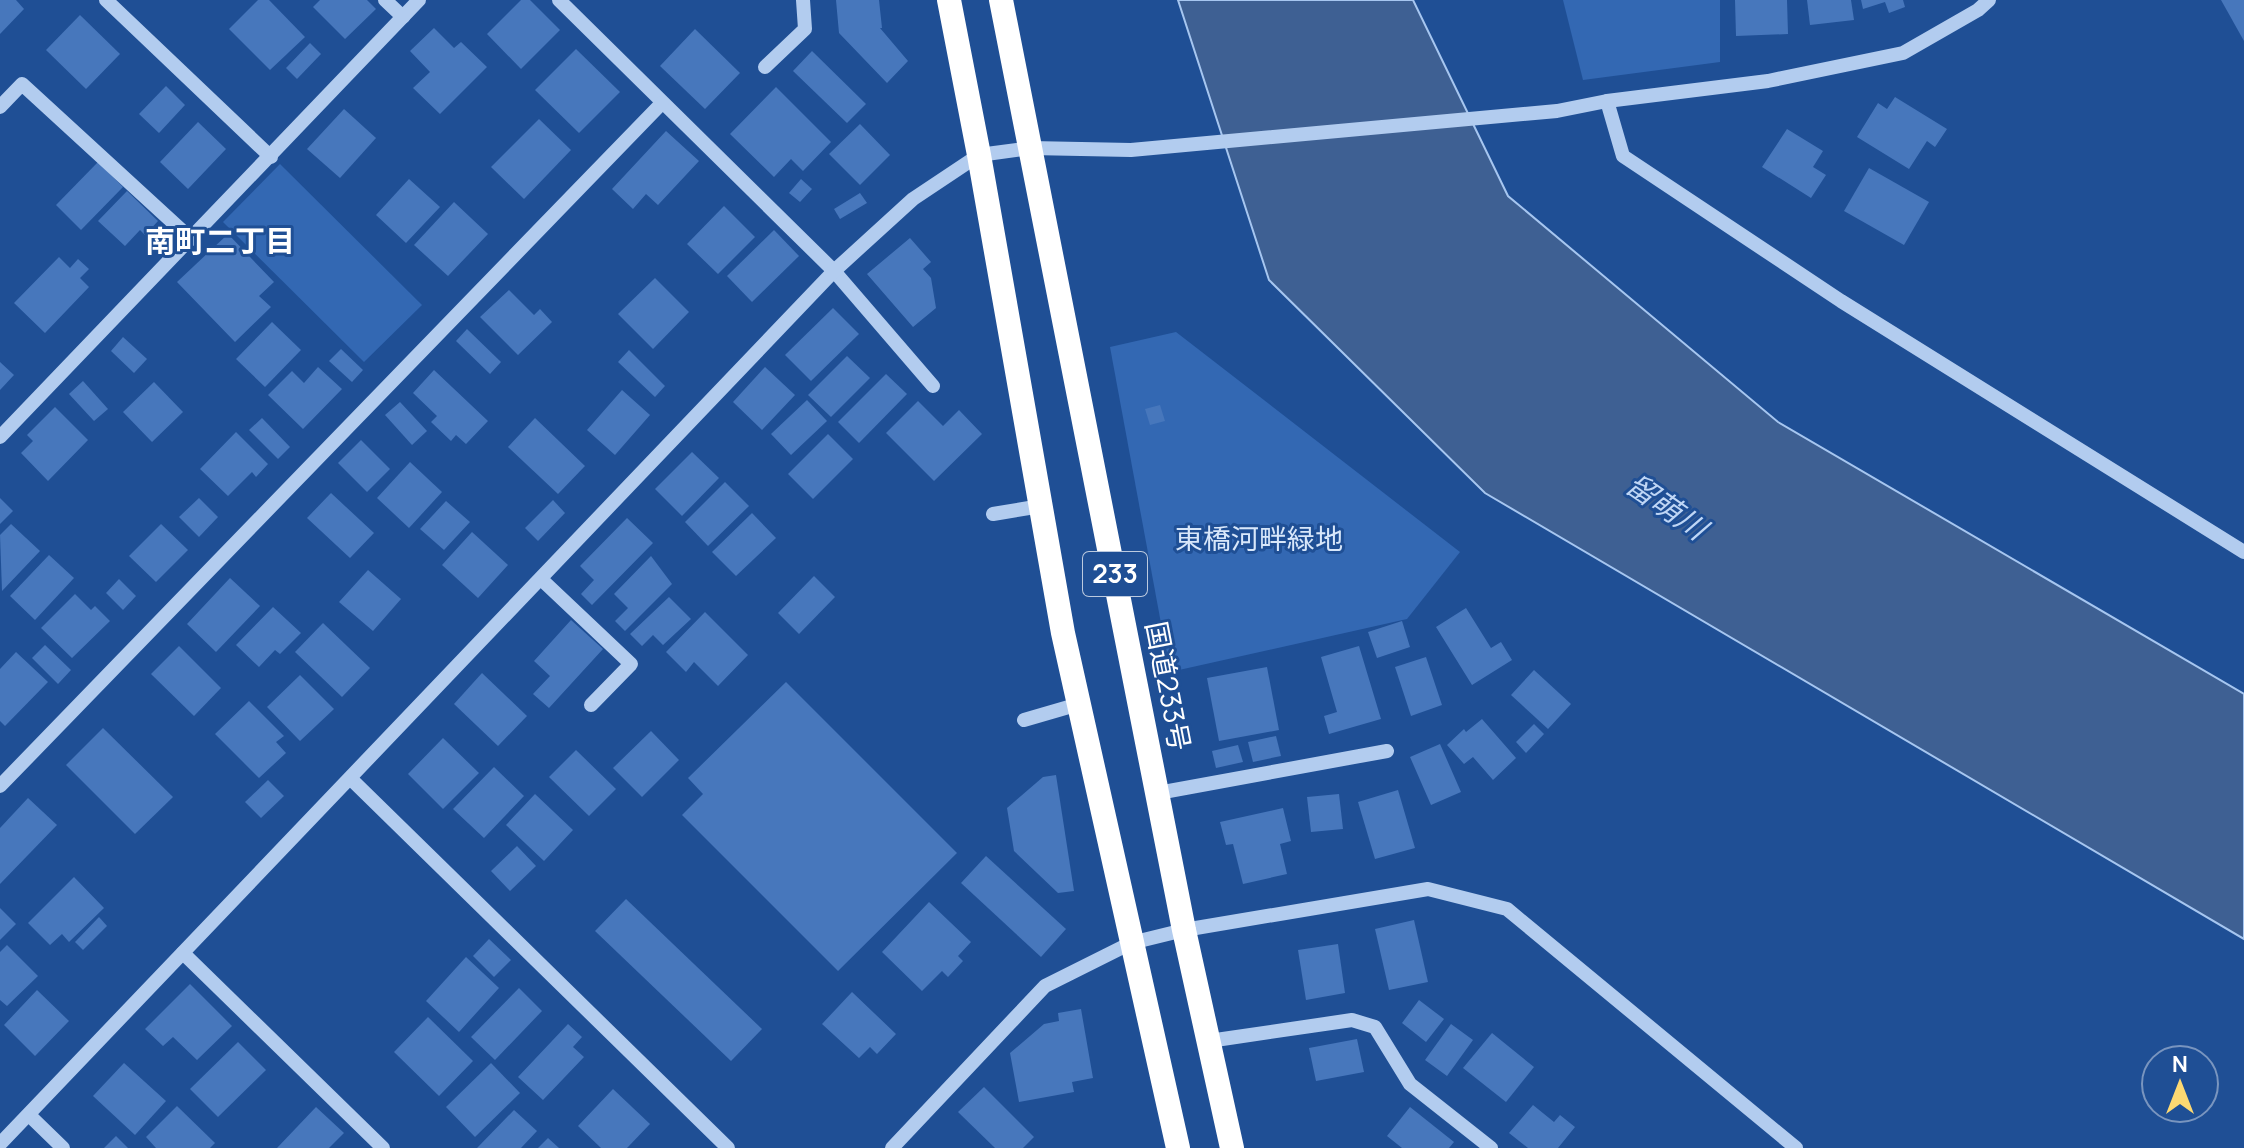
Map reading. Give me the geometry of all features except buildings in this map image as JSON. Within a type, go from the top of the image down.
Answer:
[{"type":"highway","name":"233","points":[[949,0],[1063,633],[1178,1148]]},
{"type":"highway","name":"国道233号","points":[[1001,0],[1184,930],[1232,1148]]},
{"type":"street","points":[[106,0],[271,157]]},
{"type":"street","points":[[385,0],[403,17]]},
{"type":"street","points":[[0,437],[419,0]]},
{"type":"street","points":[[559,0],[834,271],[933,386]]},
{"type":"street","points":[[765,67],[805,29],[803,0]]},
{"type":"street","points":[[0,1144],[834,271],[913,199],[979,155],[1031,148],[1131,150],[1557,111],[1607,101],[1768,81],[1903,53],[1978,10],[1989,0]]},
{"type":"street","points":[[0,107],[22,84],[191,239]]},
{"type":"street","points":[[1607,101],[1623,156],[1841,301],[2244,552]]},
{"type":"street","points":[[0,786],[662,103]]},
{"type":"street","points":[[993,514],[1041,506]]},
{"type":"street","points":[[541,579],[631,664],[591,705]]},
{"type":"street","points":[[1024,720],[1079,704]]},
{"type":"street","points":[[1158,793],[1387,751]]},
{"type":"street","points":[[351,779],[728,1148]]},
{"type":"street","points":[[892,1148],[1045,986],[1131,943],[1184,930],[1428,889],[1507,909],[1796,1148]]},
{"type":"street","points":[[183,953],[383,1148]]},
{"type":"street","points":[[1209,1041],[1352,1020],[1375,1027],[1410,1084],[1491,1148]]},
{"type":"street","points":[[29,1115],[63,1148]]},
{"type":"green space","points":[[1563,0],[1720,0],[1720,62],[1583,80]]},
{"type":"green space","points":[[280,164],[422,305],[364,362],[223,222]]},
{"type":"green space","name":"東橋河畔緑地","points":[[1176,332],[1460,552],[1407,619],[1170,672],[1110,347]]},
{"type":"water","name":"留萌川","points":[[1178,0],[1413,0],[1508,196],[1778,422],[2244,694],[2244,939],[1485,493],[1269,280]]},
{"type":"district","name":"南町二丁目","points":[[220,242]]}]
